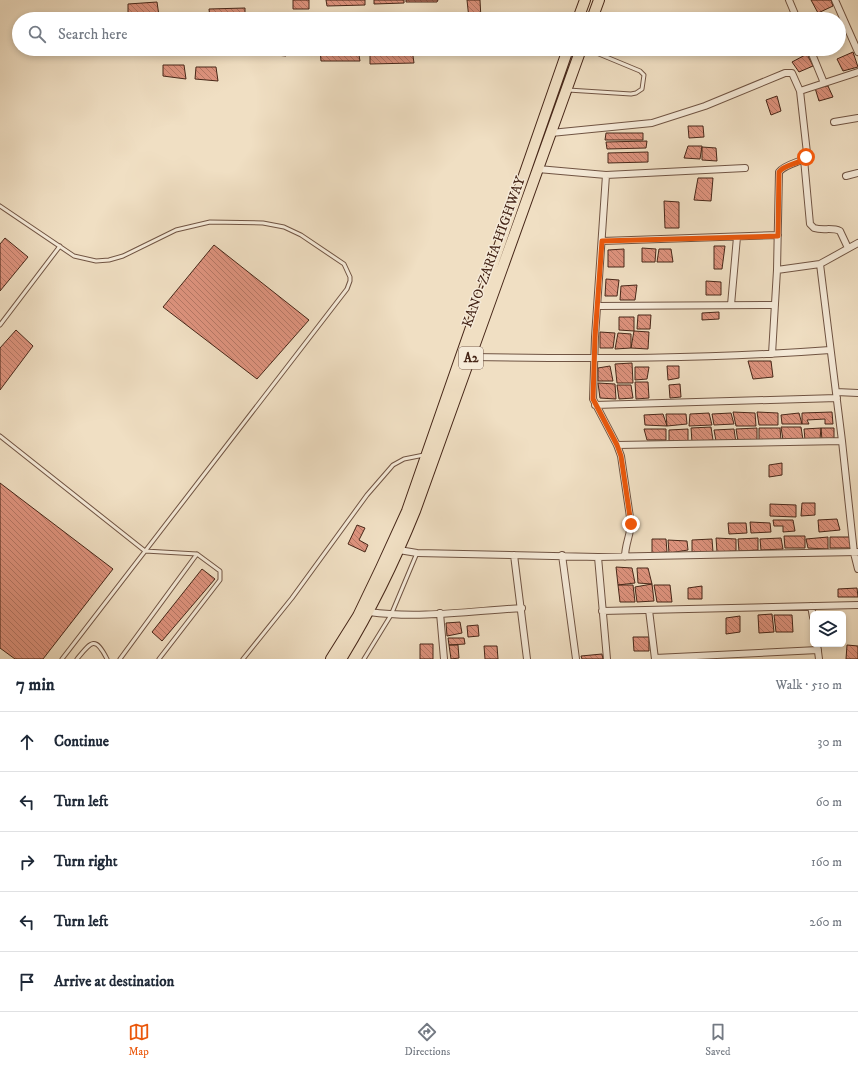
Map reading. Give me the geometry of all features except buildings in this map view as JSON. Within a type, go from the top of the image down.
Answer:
[{"type":"highway","points":[[581,12],[585,0]]},
{"type":"highway","points":[[595,12],[599,0]]},
{"type":"highway","name":"KANO-ZARIA HIGHWAY","points":[[331,659],[358,616],[407,511],[566,56]]},
{"type":"highway","name":"KANO-ZARIA HIGHWAY","points":[[341,659],[369,612],[399,550],[415,511],[578,56]]},
{"type":"street","points":[[835,0],[840,12]]},
{"type":"street","points":[[791,1],[795,12]]},
{"type":"street","points":[[846,25],[858,52]]},
{"type":"street","points":[[813,56],[824,83]]},
{"type":"street","points":[[800,91],[858,72]]},
{"type":"street","points":[[551,133],[652,123],[705,106],[785,73],[792,73],[800,91],[807,153],[804,159],[810,224],[819,230],[832,229],[840,231],[848,248]]},
{"type":"street","points":[[834,122],[858,118]]},
{"type":"street","points":[[772,354],[777,270],[779,172],[804,159]]},
{"type":"street","points":[[538,169],[606,175],[745,168]]},
{"type":"street","points":[[846,176],[858,173]]},
{"type":"street","points":[[606,175],[594,359],[593,399],[617,445],[621,456],[631,524],[628,540],[624,547],[625,557]]},
{"type":"street","points":[[602,241],[778,236]]},
{"type":"street","points":[[731,305],[737,237]]},
{"type":"street","points":[[777,270],[820,264],[858,243]]},
{"type":"street","points":[[820,264],[858,569]]},
{"type":"street","points":[[598,306],[775,304]]},
{"type":"street","points":[[471,356],[594,359],[772,354],[830,350]]},
{"type":"street","points":[[595,404],[858,393]]},
{"type":"street","points":[[617,445],[842,441]]},
{"type":"street","points":[[399,550],[417,553],[562,555],[598,557],[856,552]]},
{"type":"street","points":[[514,555],[522,608],[527,659]]},
{"type":"street","points":[[562,555],[576,659]]},
{"type":"street","points":[[598,557],[607,659]]},
{"type":"street","points":[[602,611],[858,605]]},
{"type":"street","points":[[811,606],[812,611]]},
{"type":"street","points":[[369,612],[391,615],[522,608]]},
{"type":"street","points":[[649,610],[655,658],[818,647],[819,659]]},
{"type":"street","points":[[440,613],[444,659]]},
{"type":"lane","points":[[566,90],[631,94],[642,89],[644,74],[604,56]]},
{"type":"lane","points":[[0,206],[74,256],[96,261],[109,260],[123,256],[176,230],[210,222],[263,223],[284,227],[301,235],[344,264],[350,277],[347,289],[280,374],[238,431],[178,506],[62,659]]},
{"type":"lane","points":[[0,325],[60,246]]},
{"type":"lane","points":[[0,436],[145,551],[197,554],[220,571],[220,580],[159,659]]},
{"type":"lane","points":[[242,659],[292,598],[367,496],[393,465],[404,459],[427,454]]},
{"type":"lane","points":[[364,659],[391,615],[417,553]]},
{"type":"lane","points":[[120,659],[197,554]]},
{"type":"lane","points":[[77,659],[89,644],[93,643],[101,649],[108,659]]},
{"type":"route","points":[[631,524],[621,456],[617,445],[593,399],[595,337],[602,241],[778,236],[779,172],[806,157]]}]
